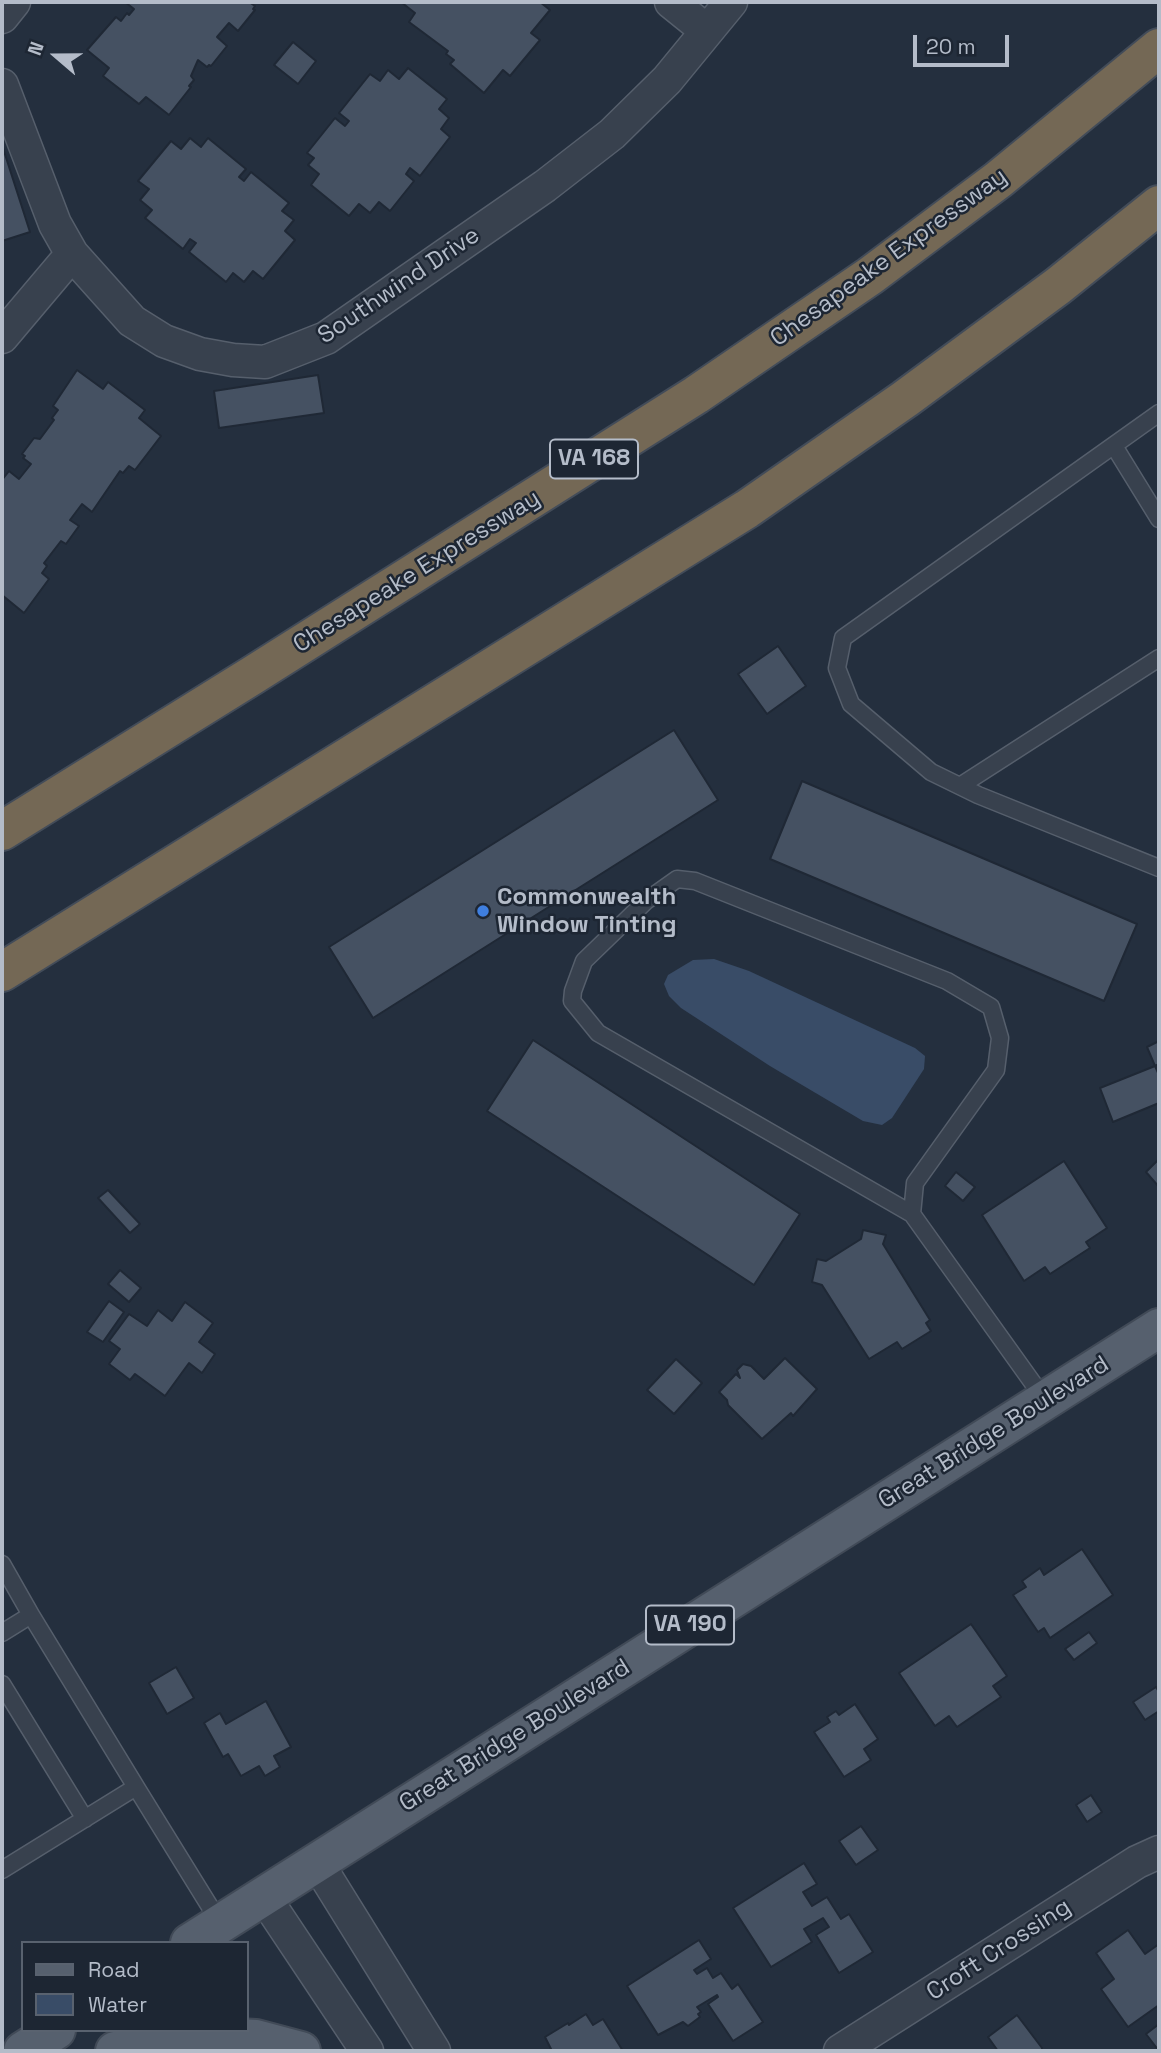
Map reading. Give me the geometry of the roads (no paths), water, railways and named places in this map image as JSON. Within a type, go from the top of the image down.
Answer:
[{"type":"highway","name":"Chesapeake Expressway","points":[[2,831],[696,395],[870,276],[998,180],[1159,48]]},
{"type":"highway","points":[[2,972],[735,517],[905,400],[1058,286],[1159,205]]},
{"type":"highway","points":[[1058,286],[1159,222]]},
{"type":"main road","name":"Great Bridge Boulevard","points":[[205,1933],[1159,1328]]},
{"type":"main road","points":[[23,2051],[53,2032]]},
{"type":"main road","points":[[115,2051],[202,2036],[256,2039],[301,2051]]},
{"type":"street","points":[[2,17],[14,2]]},
{"type":"street","points":[[671,2],[707,31]]},
{"type":"street","name":"Southwind Drive","points":[[2,85],[55,224],[72,254],[132,321],[164,341],[200,354],[265,362],[327,338],[555,179],[612,134],[667,80],[731,2]]},
{"type":"street","points":[[2,337],[72,254]]},
{"type":"street","name":"Croft Crossing","points":[[840,2051],[1137,1862],[1159,1852]]},
{"type":"street","points":[[316,1861],[434,2051]]},
{"type":"street","points":[[264,1895],[367,2051]]},
{"type":"lane","points":[[1159,414],[843,638],[837,668],[851,704],[931,772],[1159,869]]},
{"type":"lane","points":[[1114,446],[1159,519]]},
{"type":"lane","points":[[960,786],[1159,658]]},
{"type":"lane","points":[[912,1214],[915,1183],[996,1070],[1000,1038],[991,1007],[947,981],[695,881],[677,879],[662,887],[584,961],[572,1001],[598,1033],[912,1214],[1045,1400]]},
{"type":"lane","points":[[2,1564],[136,1787],[205,1933]]},
{"type":"lane","points":[[2,1633],[31,1615]]},
{"type":"lane","points":[[2,1684],[85,1819]]},
{"type":"lane","points":[[2,1870],[136,1787]]},
{"type":"water","points":[[714,959],[749,971],[915,1048],[925,1056],[924,1069],[892,1118],[882,1125],[863,1121],[770,1066],[681,1008],[669,996],[664,984],[668,975],[693,960]]},
{"type":"place","name":"Commonwealth Window Tinting","points":[[483,911]]}]
